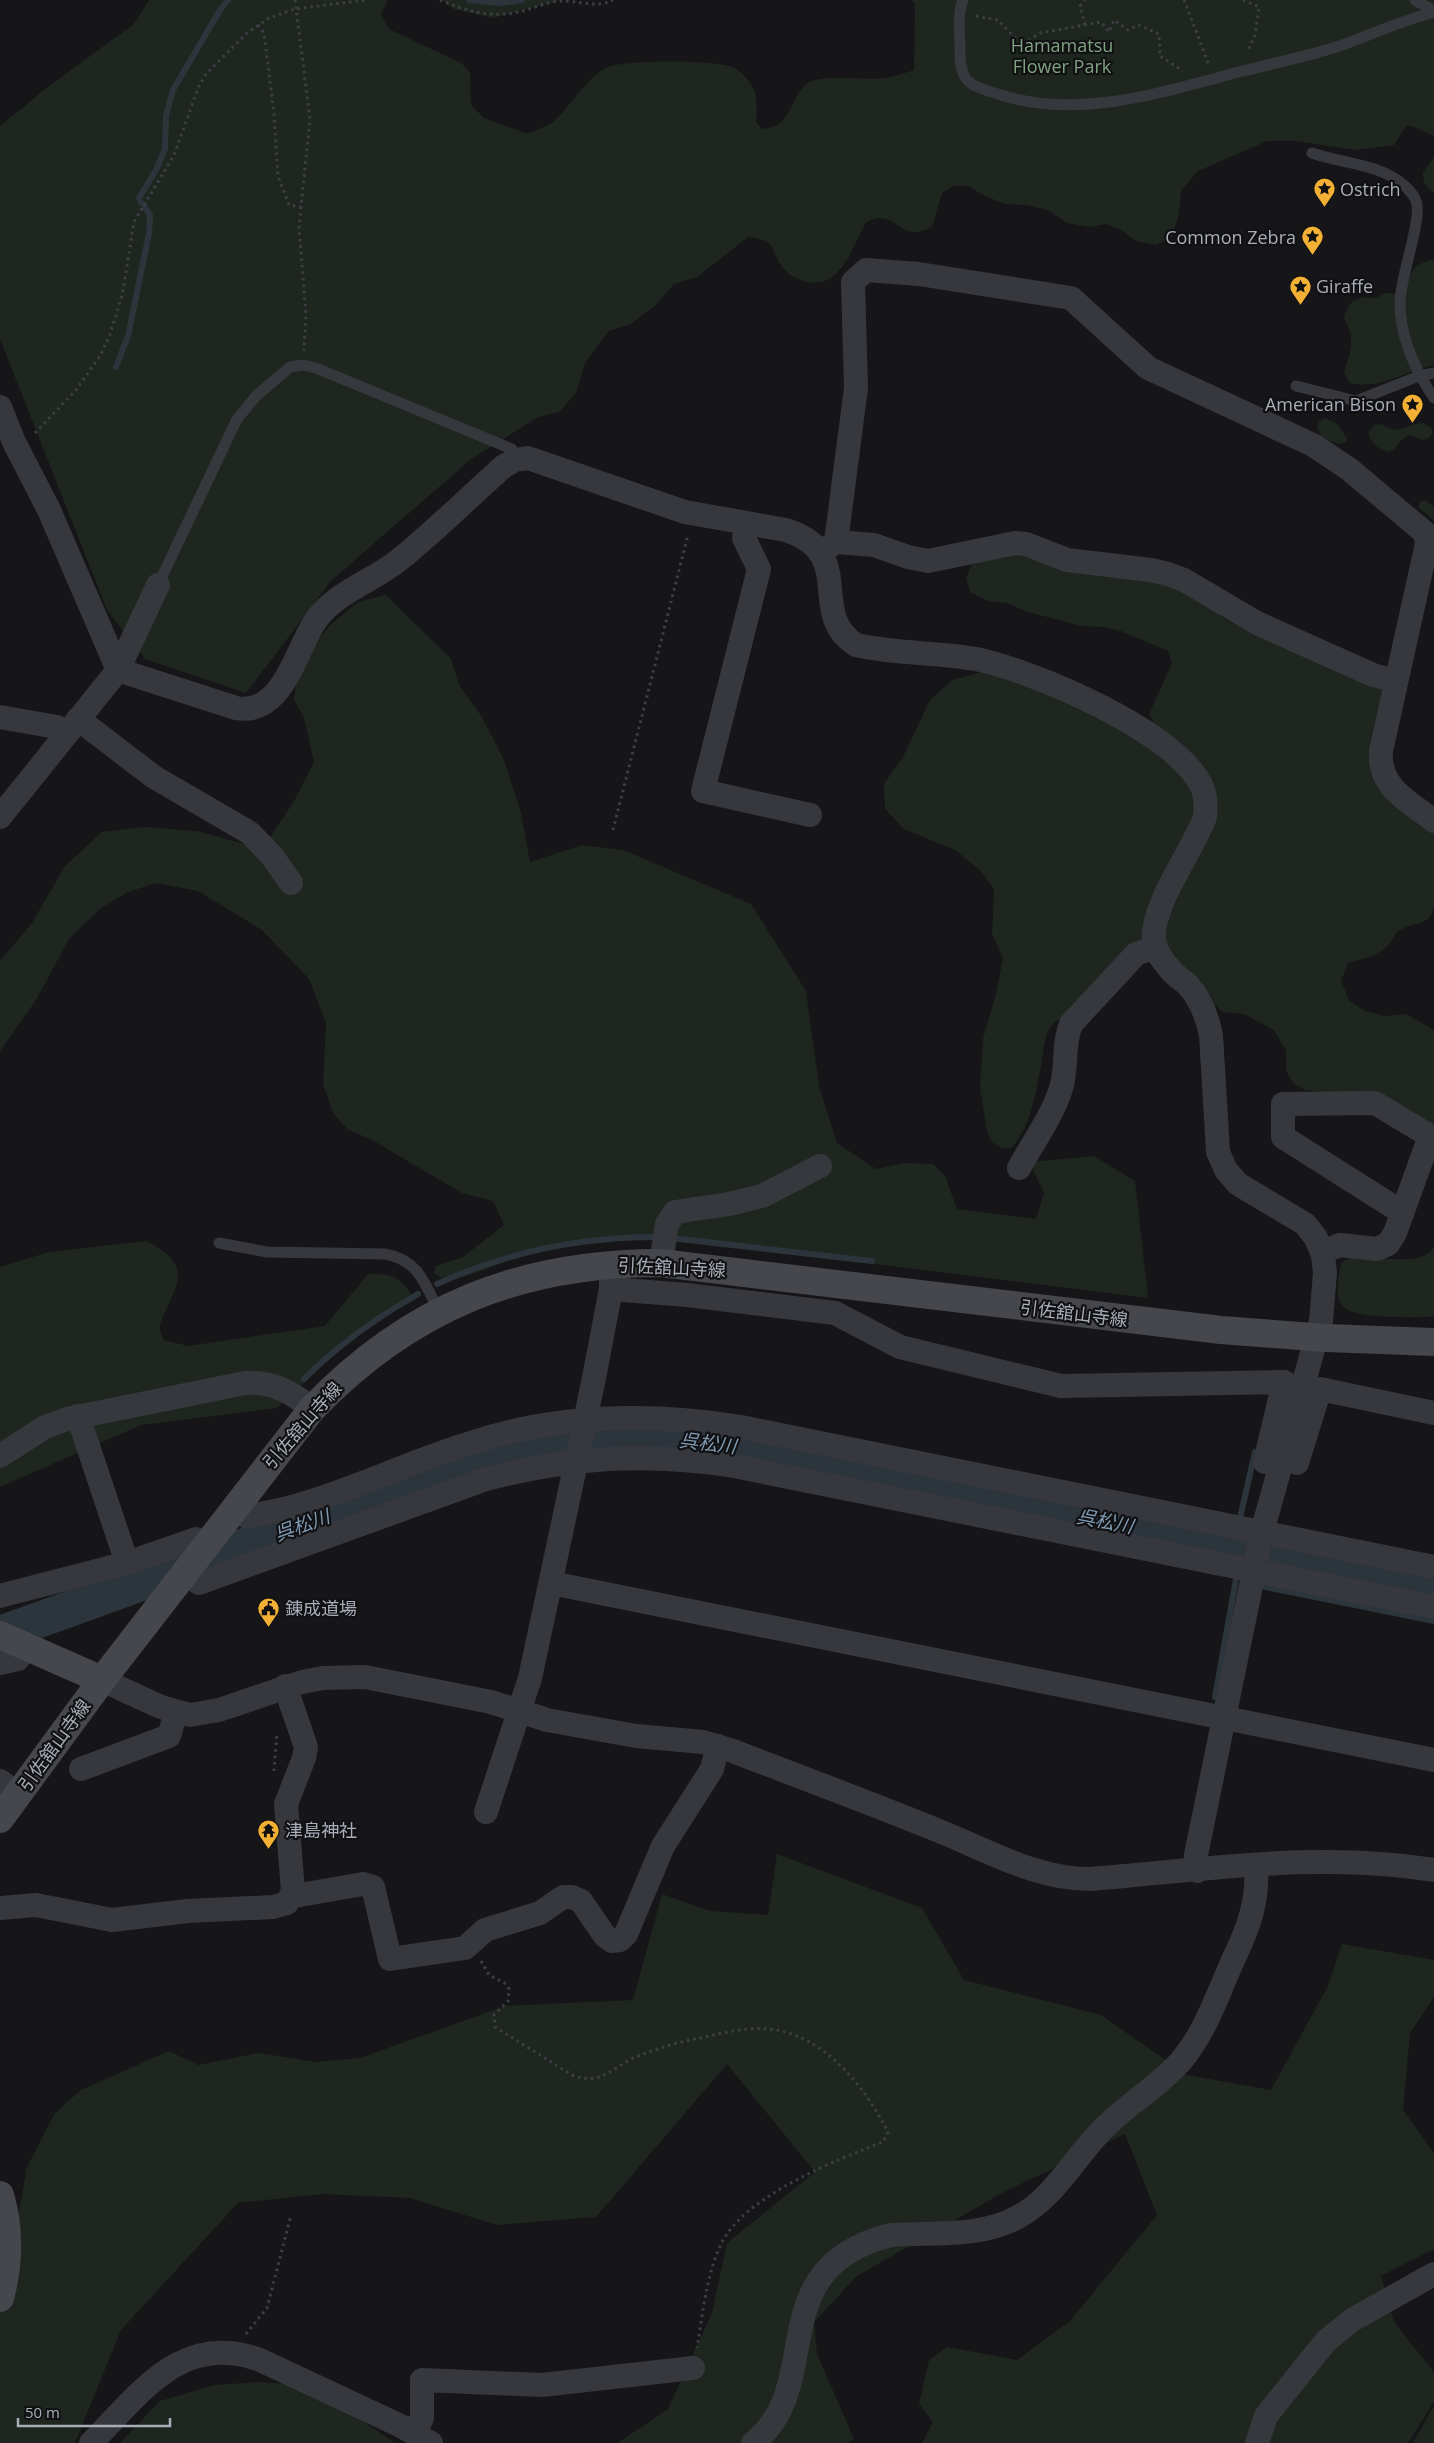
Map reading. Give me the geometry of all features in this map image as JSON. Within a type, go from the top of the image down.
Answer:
[{"type":"main road","name":"引佐舘山寺線","points":[[0,1818],[9,1788],[102,1680],[184,1580],[205,1542],[312,1409],[340,1380],[378,1350],[439,1312],[498,1286],[530,1277],[611,1276],[661,1263],[1168,1324],[1316,1337],[1434,1342]]},
{"type":"main road","points":[[12,1640],[102,1680]]},
{"type":"main road","points":[[0,2195],[7,2241],[7,2263],[0,2298]]},
{"type":"street","points":[[1197,1871],[1196,1856],[1264,1527],[1321,1321],[1325,1273],[1322,1252],[1316,1238],[1305,1224],[1238,1184],[1226,1170],[1218,1152],[1211,1035],[1207,1017],[1201,1002],[1160,957],[1154,940],[1154,924],[1160,907],[1205,817],[1206,802],[1202,788],[1194,775],[1172,752],[1141,728],[1023,672],[976,659],[856,645],[845,638],[837,628],[833,616],[828,547],[856,388],[853,282],[866,270],[910,273],[1071,298],[1148,368],[1313,445],[1349,469],[1424,532],[1427,540],[1426,548],[1380,751],[1380,765],[1385,779],[1395,790],[1434,821]]},
{"type":"street","points":[[0,407],[17,448],[49,510],[118,670],[236,708],[254,708],[278,692],[308,632],[327,607],[399,560],[504,466],[515,460],[528,458],[693,514],[786,530],[802,536],[815,545],[828,547],[874,545],[908,557],[928,561],[1015,543],[1026,544],[1057,557],[1073,561],[1160,572],[1184,580],[1257,623],[1373,676],[1396,680]]},
{"type":"street","points":[[746,524],[744,538],[759,569],[703,791],[810,815]]},
{"type":"street","points":[[0,817],[118,670],[158,585]]},
{"type":"street","points":[[0,717],[72,727],[250,833],[272,856],[290,883]]},
{"type":"street","points":[[1019,1168],[1058,1097],[1064,1073],[1066,1036],[1071,1024],[1136,954],[1156,947]]},
{"type":"street","points":[[1322,1252],[1340,1245],[1377,1249],[1388,1244],[1403,1211],[1430,1136],[1376,1103],[1283,1104],[1283,1137],[1392,1206],[1403,1211]]},
{"type":"street","points":[[661,1263],[667,1224],[675,1212],[729,1204],[754,1198],[777,1189],[820,1166]]},
{"type":"street","points":[[486,1812],[530,1678],[578,1458],[611,1276],[687,1295],[835,1313],[900,1347],[1061,1386],[1284,1382],[1254,1509],[1264,1527]]},
{"type":"street","points":[[0,1456],[45,1427],[78,1416],[257,1382],[278,1388],[298,1398],[312,1409]]},
{"type":"street","points":[[1264,1527],[1281,1516],[1320,1389],[1434,1412]]},
{"type":"street","points":[[78,1416],[127,1563]]},
{"type":"street","points":[[234,1507],[247,1517],[296,1506],[474,1442],[549,1424],[664,1418],[741,1427],[1264,1527],[1434,1567]]},
{"type":"street","points":[[184,1580],[199,1583],[486,1479],[578,1458],[662,1457],[734,1466],[1255,1569],[1434,1607]]},
{"type":"street","points":[[0,1596],[127,1563],[196,1539],[205,1542]]},
{"type":"street","points":[[551,1583],[1434,1760]]},
{"type":"street","points":[[0,1663],[18,1659],[12,1640]]},
{"type":"street","points":[[102,1680],[176,1712],[205,1714],[288,1697],[323,1678],[365,1678],[491,1702],[547,1720],[636,1736],[688,1740],[718,1746],[1045,1874],[1090,1879],[1256,1866],[1355,1861],[1390,1863],[1434,1870]]},
{"type":"street","points":[[0,1908],[36,1905],[112,1920],[188,1911],[273,1907],[287,1903],[292,1891],[286,1804],[304,1758],[306,1747],[288,1697]]},
{"type":"street","points":[[80,1769],[109,1748],[169,1736],[176,1712]]},
{"type":"street","points":[[292,1891],[300,1895],[363,1884],[374,1887],[390,1959],[466,1948],[480,1932],[540,1913],[563,1897],[572,1897],[581,1901],[605,1936],[612,1941],[620,1940],[626,1934],[671,1832],[712,1769],[718,1746]]},
{"type":"street","points":[[753,2443],[770,2427],[778,2414],[784,2400],[808,2299],[820,2279],[836,2262],[862,2245],[891,2235],[970,2231],[994,2227],[1017,2218],[1030,2210],[1054,2188],[1107,2125],[1180,2062],[1205,2024],[1248,1926],[1257,1881],[1256,1866]]},
{"type":"street","points":[[1257,2443],[1259,2433],[1271,2409],[1326,2341],[1352,2320],[1434,2274]]},
{"type":"street","points":[[91,2443],[168,2368],[206,2352],[233,2352],[260,2360],[423,2438],[422,2380],[542,2385],[693,2368]]},
{"type":"lane","points":[[963,0],[960,14],[960,69],[964,79],[974,86],[1010,98],[1056,105],[1094,104],[1138,98],[1343,44],[1410,18],[1434,12]]},
{"type":"lane","points":[[1415,0],[1434,12]]},
{"type":"lane","points":[[1312,153],[1329,159],[1369,166],[1405,186],[1417,201],[1418,218],[1404,274],[1400,301],[1402,325],[1419,376],[1434,398]]},
{"type":"lane","points":[[158,585],[237,419],[257,395],[279,374],[290,367],[303,365],[512,449],[515,460]]},
{"type":"lane","points":[[1296,386],[1356,401],[1419,376],[1434,373]]},
{"type":"lane","points":[[219,1243],[267,1252],[385,1254],[400,1256],[412,1264],[439,1312]]},
{"type":"path","points":[[295,0],[310,119],[299,227],[306,315],[303,365]]},
{"type":"path","points":[[17,448],[76,390],[100,356],[117,317],[130,237],[137,216],[174,155],[198,88],[206,74],[258,25],[281,12],[366,0]]},
{"type":"path","points":[[440,0],[474,12],[501,14],[520,12],[552,2],[603,4],[613,0]]},
{"type":"path","points":[[1084,25],[1080,6],[1085,0]]},
{"type":"path","points":[[1184,0],[1214,79]]},
{"type":"path","points":[[1243,0],[1259,7],[1255,35]]},
{"type":"path","points":[[960,14],[984,16],[998,20],[1022,45],[1040,34],[1101,22],[1108,32],[1114,20],[1128,30],[1139,25],[1159,34],[1160,56],[1174,65]]},
{"type":"path","points":[[258,25],[264,34],[274,114],[278,176],[289,205],[301,207]]},
{"type":"path","points":[[613,830],[693,514]]},
{"type":"path","points":[[273,1781],[279,1712],[288,1697]]},
{"type":"path","points":[[472,1943],[477,1947],[485,1970],[489,1975],[506,1984],[509,1989],[508,2001],[494,2014],[495,2027],[572,2075],[583,2079],[594,2079],[636,2057],[674,2044],[713,2035],[769,2029],[801,2039],[824,2052],[856,2082],[877,2110],[888,2132],[883,2142],[806,2175],[766,2199],[741,2217],[722,2243],[711,2272],[693,2368]]},
{"type":"path","points":[[233,2352],[235,2344],[254,2326],[267,2308],[292,2215]]},
{"type":"green space","name":"Hamamatsu Flower Park","points":[[149,0],[388,0],[381,14],[389,29],[461,63],[470,72],[471,105],[484,118],[528,134],[555,120],[587,83],[601,71],[618,65],[652,62],[712,63],[736,69],[748,80],[755,92],[757,106],[756,122],[762,129],[772,127],[785,118],[800,91],[812,81],[832,78],[876,79],[914,70],[915,3],[911,0],[1434,0],[1434,136],[1412,126],[1406,126],[1394,145],[1355,150],[1296,141],[1267,141],[1198,171],[1181,191],[1179,214],[1172,237],[1156,245],[1136,241],[1121,230],[1107,224],[1089,227],[1067,223],[1048,210],[1026,205],[1005,204],[985,196],[968,186],[953,186],[942,193],[932,227],[922,231],[908,231],[886,219],[877,218],[866,222],[851,253],[838,272],[829,279],[819,282],[807,282],[792,276],[779,262],[769,243],[758,238],[748,237],[697,277],[674,284],[657,304],[631,324],[609,331],[585,363],[576,393],[559,412],[538,417],[470,460],[332,580],[246,693],[145,659],[107,610],[0,339],[0,126],[49,86],[134,24]]},
{"type":"green space","points":[[442,0],[561,0],[493,18],[454,9]]},
{"type":"green space","points":[[1434,157],[1434,193],[1425,184],[1423,172]]},
{"type":"green space","points":[[1434,259],[1434,365],[1382,382],[1372,384],[1350,383],[1344,373],[1351,345],[1350,333],[1344,318],[1348,307],[1359,298],[1376,298],[1385,293],[1396,294],[1417,265]]},
{"type":"green space","points":[[1325,418],[1337,424],[1347,438],[1346,442],[1338,444],[1322,438],[1317,427],[1319,421]]},
{"type":"green space","points":[[1423,423],[1431,428],[1433,433],[1429,438],[1423,440],[1410,435],[1389,452],[1377,447],[1369,437],[1369,431],[1374,425],[1382,424],[1388,428],[1398,430]]},
{"type":"green space","points":[[1424,500],[1434,506],[1434,520],[1419,508],[1419,503]]},
{"type":"green space","points":[[1009,550],[1181,589],[1216,608],[1221,616],[1230,622],[1385,692],[1374,758],[1434,831],[1434,907],[1432,913],[1425,921],[1400,930],[1380,952],[1348,963],[1341,981],[1349,1000],[1365,1011],[1385,1016],[1406,1014],[1434,1030],[1434,1128],[1344,1095],[1305,1090],[1294,1084],[1286,1071],[1286,1051],[1274,1030],[1244,1014],[1223,1012],[1210,1000],[1163,944],[1168,919],[1210,826],[1149,714],[1172,663],[1168,651],[1121,631],[1104,627],[1081,626],[1025,611],[1008,603],[988,601],[970,592],[966,578],[972,564]]},
{"type":"green space","points":[[386,595],[451,659],[459,685],[482,717],[504,760],[521,813],[530,862],[582,845],[623,850],[751,904],[806,991],[819,1086],[837,1143],[876,1169],[904,1163],[933,1164],[945,1176],[957,1209],[1036,1219],[1044,1193],[1029,1162],[1094,1156],[1135,1181],[1148,1298],[714,1244],[642,1240],[595,1242],[548,1249],[524,1255],[464,1276],[442,1277],[434,1273],[436,1266],[463,1257],[504,1225],[493,1201],[462,1193],[372,1140],[347,1129],[333,1113],[323,1084],[326,1023],[309,979],[262,930],[198,891],[156,883],[128,892],[101,908],[69,939],[36,1000],[0,1051],[0,961],[32,923],[65,866],[102,832],[144,827],[197,831],[252,846],[266,843],[293,803],[314,762],[304,718],[294,700],[297,677],[311,649],[330,625],[358,602]]},
{"type":"green space","points":[[982,672],[1008,676],[1125,727],[1183,769],[1199,809],[1144,938],[1066,1017],[1054,1023],[1050,1028],[1045,1042],[1032,1107],[1024,1129],[1011,1148],[1001,1148],[992,1142],[987,1131],[980,1088],[983,1039],[996,994],[1003,958],[992,934],[994,889],[980,870],[955,850],[904,829],[885,809],[884,784],[903,757],[930,700],[952,680]]},
{"type":"green space","points":[[146,1241],[163,1251],[173,1260],[177,1269],[178,1279],[175,1290],[159,1328],[164,1340],[188,1346],[325,1326],[368,1274],[396,1278],[401,1281],[415,1300],[385,1316],[346,1343],[277,1408],[141,1425],[0,1487],[0,1267],[49,1252]]},
{"type":"green space","points":[[1434,1246],[1434,1317],[1388,1317],[1363,1314],[1346,1309],[1342,1305],[1339,1300],[1338,1287],[1342,1262],[1356,1256],[1410,1259],[1429,1253]]},
{"type":"green space","points":[[777,1854],[922,1908],[964,1980],[1101,2015],[1187,2075],[1271,2090],[1328,1986],[1342,1944],[1434,1960],[1434,1997],[1410,2033],[1403,2110],[1434,2153],[1434,2249],[1381,2276],[1394,2322],[1434,2372],[1434,2402],[1408,2443],[922,2443],[933,2422],[919,2404],[929,2360],[947,2347],[1017,2360],[1070,2321],[1157,2215],[1125,2134],[1004,2192],[857,2276],[814,2322],[817,2354],[854,2439],[848,2443],[618,2443],[668,2409],[712,2313],[727,2243],[815,2172],[727,2064],[596,2217],[497,2225],[410,2198],[323,2194],[238,2203],[121,2330],[75,2443],[0,2443],[0,2300],[12,2251],[27,2167],[55,2113],[81,2090],[169,2051],[198,2065],[259,2053],[316,2062],[360,2058],[505,2006],[633,2000],[662,1894],[710,1911],[768,1915]]},
{"type":"green space","points":[[261,2382],[311,2386],[395,2443],[120,2443],[160,2401],[215,2385]]},
{"type":"green space","points":[[1434,2405],[1434,2443],[1413,2443]]},
{"type":"waterway","points":[[141,203],[139,198],[156,170],[165,149],[166,116],[173,90],[220,10],[228,0]]},
{"type":"waterway","points":[[469,0],[501,3],[522,0]]},
{"type":"waterway","points":[[116,367],[128,336],[149,234],[150,215],[145,207]]},
{"type":"waterway","points":[[437,1284],[490,1263],[544,1248],[599,1240],[656,1237]]},
{"type":"waterway","points":[[671,1238],[872,1261]]},
{"type":"waterway","points":[[304,1379],[358,1333],[418,1294]]},
{"type":"waterway","name":"呉松川","points":[[0,1634],[480,1461],[545,1447],[576,1442],[608,1440],[671,1439],[737,1446],[1434,1587]]},
{"type":"waterway","points":[[1240,1518],[1255,1452]]},
{"type":"waterway","points":[[1234,1546],[1236,1533]]},
{"type":"waterway","points":[[1239,1562],[1242,1548]]},
{"type":"waterway","points":[[1215,1697],[1236,1579]]},
{"type":"waterway","points":[[1261,1586],[1434,1621]]},
{"type":"place","name":"Ostrich","points":[[1324,208]]},
{"type":"place","name":"Common Zebra","points":[[1312,256]]},
{"type":"place","name":"Giraffe","points":[[1300,305]]},
{"type":"place","name":"American Bison","points":[[1412,423]]},
{"type":"place","name":"錬成道場","points":[[269,1627]]},
{"type":"place","name":"津島神社","points":[[269,1849]]}]
